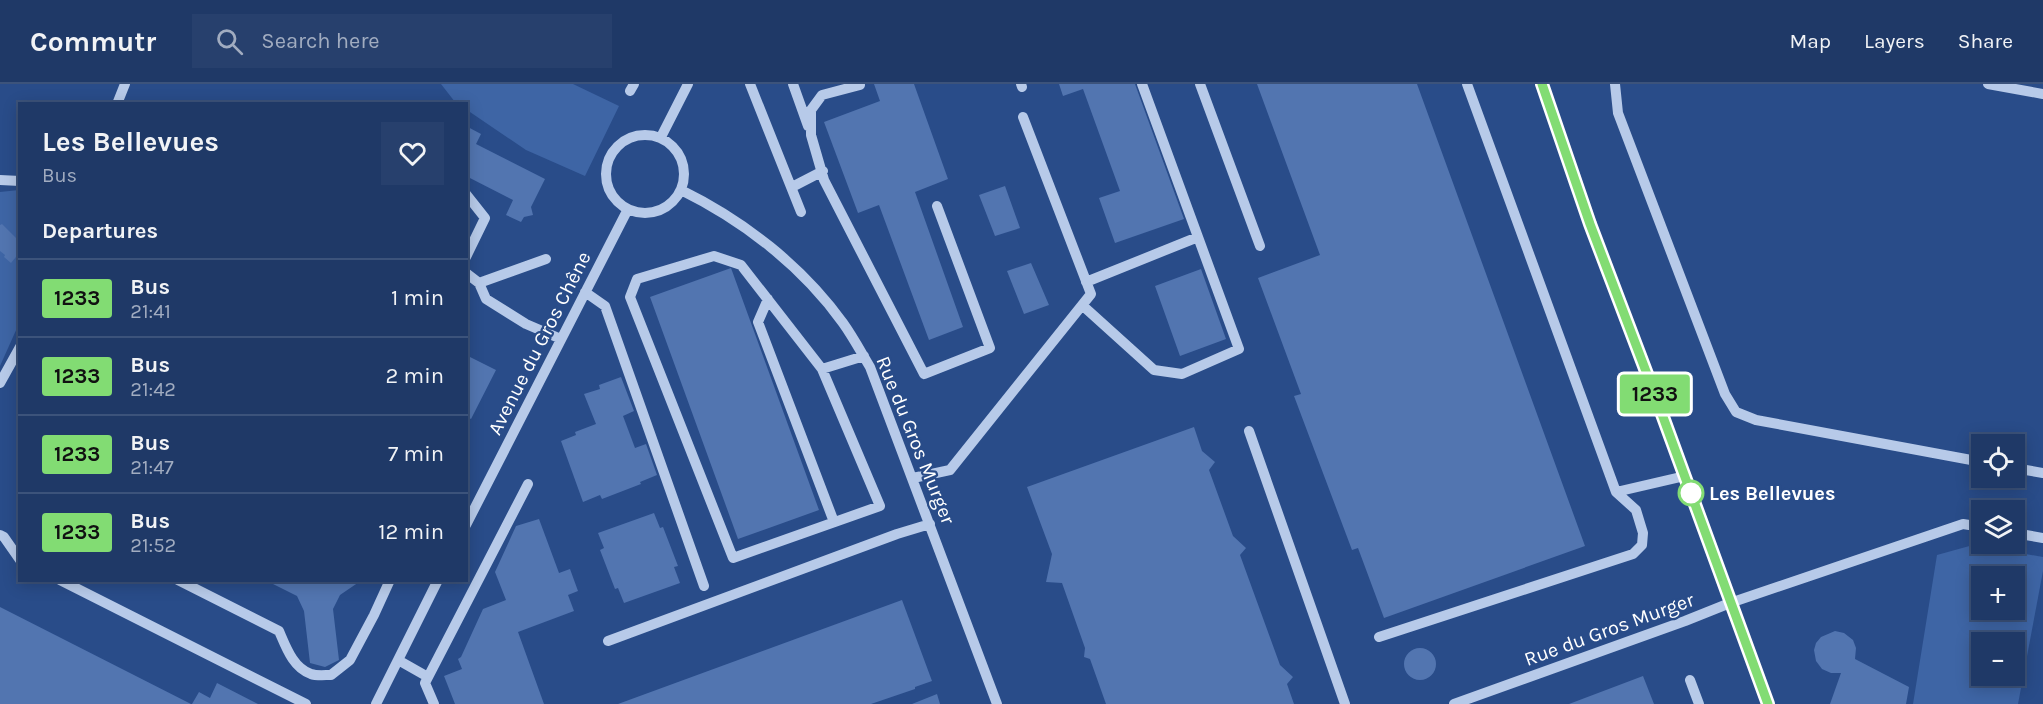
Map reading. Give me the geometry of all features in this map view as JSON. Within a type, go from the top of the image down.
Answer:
[{"type":"street","points":[[118,102],[125,84]]},
{"type":"street","points":[[661,137],[688,84]]},
{"type":"street","points":[[750,84],[801,212]]},
{"type":"street","points":[[793,84],[823,171],[824,180],[924,374],[990,348],[937,206]]},
{"type":"street","points":[[1082,305],[1154,370],[1182,374],[1239,349],[1142,84]]},
{"type":"street","points":[[1200,84],[1260,246]]},
{"type":"street","points":[[1379,637],[1633,554],[1642,545],[1642,533],[1636,510],[1616,492],[1467,84]]},
{"type":"street","points":[[1542,84],[1590,224],[1768,704]]},
{"type":"street","points":[[1615,84],[1618,113],[1725,394],[1736,412],[1756,420],[1971,460]]},
{"type":"street","points":[[1988,84],[2043,94]]},
{"type":"street","points":[[811,135],[811,110],[822,94],[860,85]]},
{"type":"street","points":[[913,478],[950,470],[1091,294],[1023,117]]},
{"type":"street","points":[[641,135],[661,137],[674,147],[683,163],[684,181],[681,190],[672,202],[659,211],[643,213],[628,209],[614,198],[607,181],[606,172],[611,154],[624,141],[632,137],[641,135]]},
{"type":"street","points":[[792,187],[823,171]]},
{"type":"street","points":[[0,180],[18,181]]},
{"type":"street","name":"Rue du Gros Murger","points":[[681,190],[735,220],[778,252],[802,275],[843,323],[864,356],[870,366],[913,478],[997,704]]},
{"type":"street","points":[[468,197],[485,218],[468,253]]},
{"type":"street","name":"Avenue du Gros Chêne","points":[[468,521],[628,209]]},
{"type":"street","points":[[1086,282],[1198,237]]},
{"type":"street","points":[[714,256],[741,265],[768,298],[822,369],[880,506],[733,558],[630,297],[637,279],[714,256]]},
{"type":"street","points":[[479,283],[546,259]]},
{"type":"street","points":[[468,275],[479,283],[486,298],[526,324],[561,339]]},
{"type":"street","points":[[585,292],[605,306],[704,586]]},
{"type":"street","points":[[768,298],[758,322],[834,522]]},
{"type":"street","points":[[0,383],[18,351]]},
{"type":"street","points":[[822,369],[864,356]]},
{"type":"street","points":[[1249,431],[1345,704]]},
{"type":"street","points":[[2025,470],[2043,473]]},
{"type":"street","points":[[1616,492],[1685,476]]},
{"type":"street","points":[[431,702],[425,683],[528,484]]},
{"type":"street","points":[[608,641],[897,534],[930,524]]},
{"type":"street","name":"Rue du Gros Murger","points":[[1454,704],[1730,603],[1963,524],[1971,525]]},
{"type":"street","points":[[0,535],[4,537],[18,557]]},
{"type":"street","points":[[2025,535],[2043,538]]},
{"type":"street","points":[[64,582],[283,699],[306,704]]},
{"type":"street","points":[[182,582],[279,631],[297,666],[310,674],[331,675],[350,660],[389,582]]},
{"type":"street","points":[[376,704],[437,582]]},
{"type":"street","points":[[398,660],[428,677]]},
{"type":"street","points":[[1690,680],[1699,704]]},
{"type":"shaded area","points":[[441,84],[573,84],[619,106],[585,176],[526,150],[468,111],[468,102],[455,102]]},
{"type":"shaded area","points":[[18,190],[17,328],[0,366],[0,192]]},
{"type":"shaded area","points":[[1971,546],[1971,554],[2025,554],[2043,557],[2043,571],[2025,667],[2025,632],[1971,632],[1971,686],[2021,686],[2018,704],[1913,704],[1937,555]]},
{"type":"building","points":[[874,84],[914,84],[948,179],[915,192],[963,327],[929,340],[879,205],[858,213],[824,122],[880,101]]},
{"type":"building","points":[[1059,84],[1135,84],[1184,219],[1115,243],[1099,198],[1120,191],[1083,89],[1063,96]]},
{"type":"building","points":[[1257,84],[1417,84],[1585,546],[1384,618],[1358,548],[1352,550],[1294,396],[1301,394],[1258,278],[1320,255]]},
{"type":"building","points":[[468,127],[481,134],[476,144],[545,179],[531,207],[533,215],[524,217],[521,222],[506,215],[513,200],[468,177]]},
{"type":"building","points":[[1005,186],[1020,228],[995,236],[979,195]]},
{"type":"building","points":[[2,224],[18,240],[18,254],[11,263],[0,251],[0,225]]},
{"type":"building","points":[[1031,263],[1049,305],[1024,314],[1007,271]]},
{"type":"building","points":[[731,268],[819,510],[738,539],[650,297]]},
{"type":"building","points":[[1201,269],[1226,339],[1180,356],[1155,286]]},
{"type":"building","points":[[468,356],[496,370],[471,419],[468,417]]},
{"type":"building","points":[[621,377],[634,411],[623,416],[635,448],[646,444],[657,475],[640,482],[641,484],[602,499],[600,495],[583,502],[561,441],[576,435],[575,432],[596,424],[584,394],[600,389],[599,385]]},
{"type":"building","points":[[1194,427],[1202,451],[1215,462],[1209,470],[1233,536],[1246,548],[1240,555],[1280,665],[1293,677],[1287,684],[1294,704],[1106,704],[1090,659],[1084,657],[1085,648],[1062,583],[1046,582],[1052,554],[1027,487]]},
{"type":"building","points":[[654,513],[660,528],[663,527],[678,566],[674,567],[680,583],[624,603],[618,588],[615,589],[600,550],[604,548],[598,533]]},
{"type":"building","points":[[539,519],[559,573],[570,569],[578,591],[568,595],[574,611],[518,632],[544,704],[455,704],[444,676],[462,669],[458,659],[483,609],[506,600],[495,572],[516,526]]},
{"type":"building","points":[[269,582],[359,582],[340,595],[333,609],[339,660],[325,667],[310,663],[304,611],[297,596]]},
{"type":"building","points":[[902,600],[932,681],[915,687],[915,689],[871,704],[618,704]]},
{"type":"building","points":[[0,607],[191,704],[0,704]]},
{"type":"building","points":[[1835,631],[1844,633],[1853,640],[1856,648],[1855,659],[1909,687],[1906,704],[1830,704],[1841,673],[1831,673],[1822,669],[1816,661],[1814,650],[1821,637]]},
{"type":"building","points":[[1420,648],[1431,653],[1436,664],[1431,675],[1420,680],[1409,675],[1404,664],[1409,653]]},
{"type":"building","points":[[1643,676],[1654,704],[1569,704]]},
{"type":"building","points":[[217,683],[258,704],[192,704],[199,692],[210,698]]},
{"type":"building","points":[[937,694],[940,704],[912,704]]},
{"type":"bus line","name":"1233","points":[[1542,84],[1590,224],[1768,704]]},
{"type":"place","name":"Les Bellevues","points":[[1691,493]]}]
